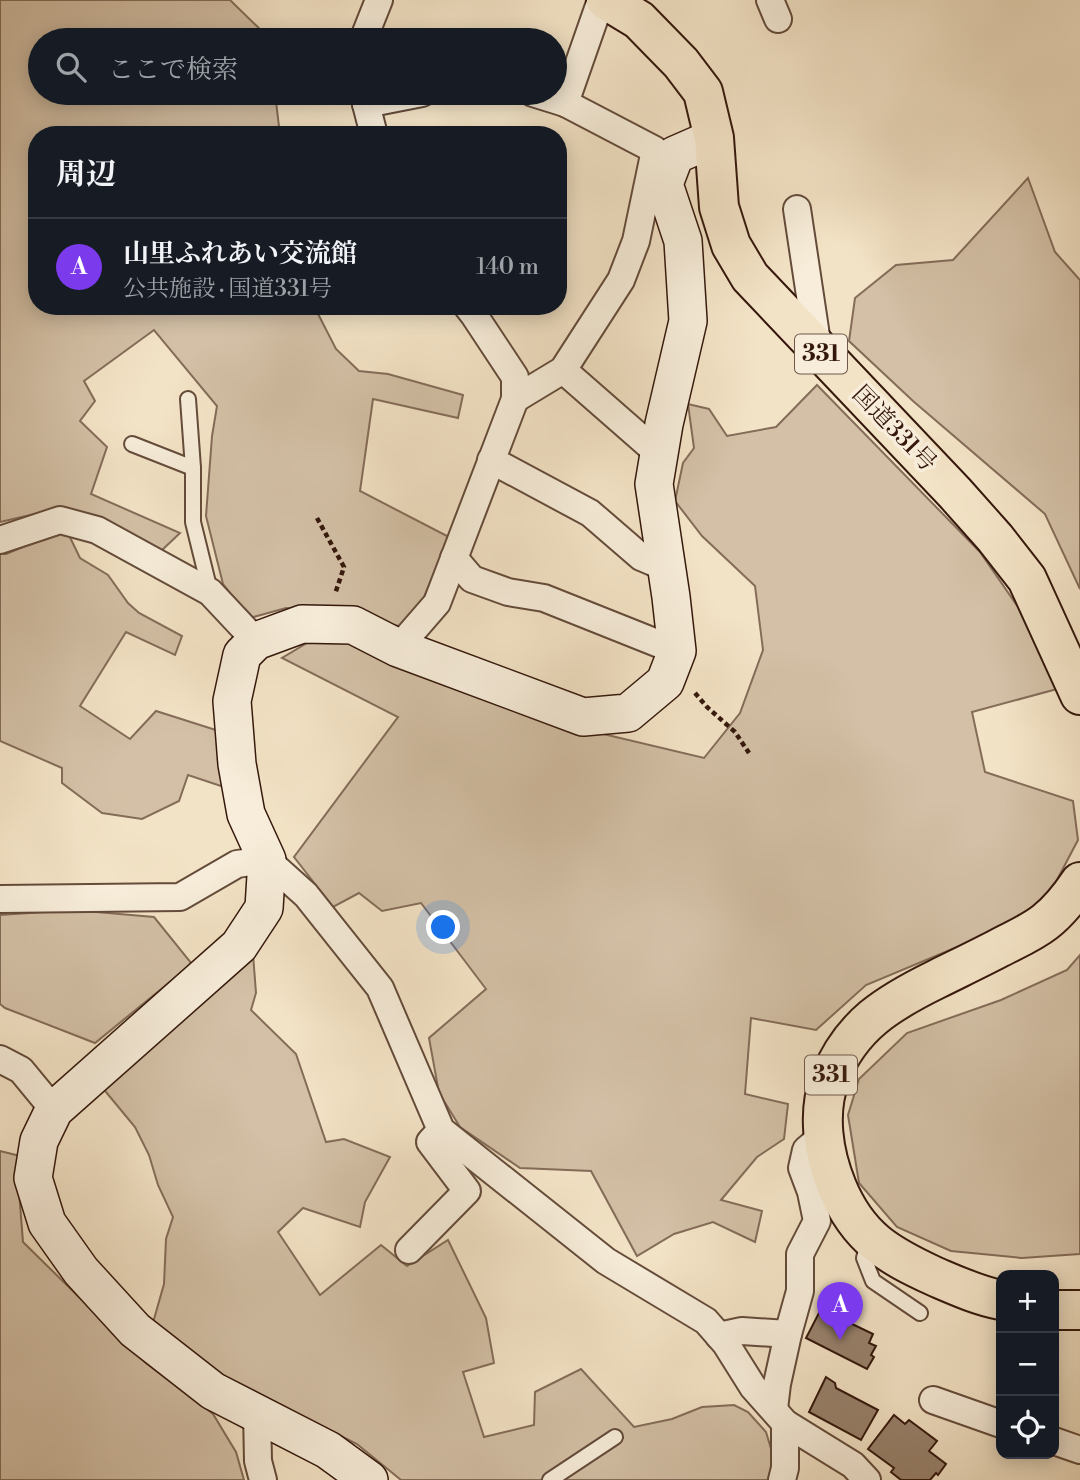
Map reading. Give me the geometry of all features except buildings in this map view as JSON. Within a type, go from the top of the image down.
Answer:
[{"type":"highway","name":"国道331号","points":[[603,0],[647,10],[703,92],[714,138],[719,207],[731,245],[750,276],[995,538],[1027,579],[1080,695]]},
{"type":"highway","name":"331","points":[[996,1298],[961,1288],[894,1256],[870,1238],[851,1215],[828,1164],[824,1107],[828,1085],[843,1050],[867,1022],[904,996],[1046,922],[1065,904],[1080,882]]},
{"type":"highway","points":[[1059,1310],[1080,1310]]},
{"type":"street","points":[[368,28],[379,0]]},
{"type":"street","points":[[567,98],[603,0]]},
{"type":"street","points":[[515,399],[563,370],[621,280],[636,241],[655,150],[567,104]]},
{"type":"street","points":[[367,105],[372,126]]},
{"type":"street","points":[[714,138],[675,155],[664,184],[683,241],[688,321],[654,484],[667,568],[674,658],[665,682],[628,713],[583,717],[398,648],[353,625],[302,624],[256,641],[242,655],[232,701],[237,764],[246,814],[267,860],[306,895],[380,988],[441,1130],[606,1261],[706,1321],[753,1387],[779,1416],[853,1465],[867,1480]]},
{"type":"street","points":[[797,209],[818,351]]},
{"type":"street","points":[[398,648],[437,603],[515,399],[515,377],[474,315]]},
{"type":"street","points":[[563,370],[659,453]]},
{"type":"street","points":[[491,460],[590,513],[640,557],[667,568]]},
{"type":"street","points":[[0,540],[60,520],[97,530],[210,592],[256,641]]},
{"type":"street","points":[[454,558],[472,579],[508,592],[544,598],[674,658]]},
{"type":"street","points":[[0,899],[180,897],[237,864],[267,860]]},
{"type":"street","points":[[267,860],[264,908],[239,946],[54,1110],[39,1141],[33,1178],[47,1223],[81,1271],[135,1330],[213,1391],[328,1450],[369,1480]]},
{"type":"street","points":[[0,1059],[21,1070],[54,1110]]},
{"type":"street","points":[[409,1250],[467,1191],[430,1142],[441,1130]]},
{"type":"street","points":[[782,1480],[785,1468],[777,1384],[800,1291],[800,1254],[817,1221],[811,1192],[802,1168],[806,1150],[824,1135]]},
{"type":"street","points":[[719,1336],[742,1331],[788,1334]]},
{"type":"street","points":[[933,1400],[996,1422]]},
{"type":"street","points":[[257,1413],[258,1461],[263,1480]]},
{"type":"street","points":[[1059,1443],[1080,1450]]},
{"type":"lane","points":[[188,399],[193,468],[193,522],[210,592]]},
{"type":"lane","points":[[132,444],[193,468]]},
{"type":"lane","points":[[870,1238],[864,1258],[873,1282],[920,1313]]},
{"type":"lane","points":[[550,1480],[615,1437]]},
{"type":"path","points":[[317,518],[344,567],[325,625]]},
{"type":"path","points":[[674,658],[706,707],[735,732],[749,753]]},
{"type":"shaded area","points":[[0,0],[230,0],[259,28],[28,28],[28,105],[276,105],[279,126],[28,126],[28,315],[319,315],[336,349],[359,371],[388,374],[463,395],[458,418],[373,399],[360,491],[449,537],[422,602],[402,627],[344,611],[286,608],[250,618],[223,584],[206,516],[217,406],[154,330],[84,381],[95,401],[80,421],[107,447],[91,494],[180,533],[161,551],[52,510],[0,522]]},
{"type":"shaded area","points":[[1028,178],[1055,252],[1080,280],[1080,589],[1045,514],[913,401],[849,341],[855,298],[896,265],[953,260]]},
{"type":"shaded area","points":[[817,385],[980,552],[1034,630],[1057,689],[972,712],[985,772],[1073,801],[1078,840],[1048,897],[993,932],[866,985],[816,1030],[751,1018],[745,1094],[788,1104],[784,1139],[757,1157],[721,1200],[762,1211],[755,1242],[713,1222],[674,1234],[637,1256],[591,1171],[520,1168],[460,1127],[439,1093],[429,1038],[486,989],[421,903],[382,911],[359,893],[333,907],[294,857],[398,717],[282,658],[312,640],[374,645],[578,728],[704,758],[740,713],[763,650],[755,586],[702,536],[675,501],[683,463],[694,448],[688,404],[709,409],[727,436],[776,427]]},
{"type":"shaded area","points":[[66,529],[80,558],[108,575],[128,603],[139,613],[182,636],[175,655],[126,632],[80,706],[130,739],[156,711],[219,731],[227,788],[188,775],[179,801],[142,819],[102,813],[62,783],[62,768],[0,741],[0,554],[6,554]]},
{"type":"shaded area","points":[[73,910],[154,917],[192,964],[95,1043],[0,1004],[0,915]]},
{"type":"shaded area","points":[[253,954],[256,993],[251,1010],[296,1054],[326,1142],[344,1139],[390,1157],[365,1202],[360,1227],[303,1208],[278,1232],[320,1295],[381,1245],[407,1266],[448,1240],[486,1318],[494,1363],[463,1372],[484,1437],[534,1425],[535,1392],[581,1369],[634,1427],[672,1419],[702,1407],[734,1405],[748,1412],[766,1432],[772,1452],[771,1480],[401,1480],[357,1444],[216,1372],[152,1326],[164,1284],[166,1239],[173,1217],[135,1127],[101,1086]]},
{"type":"shaded area","points":[[1080,955],[1080,1254],[1022,1258],[951,1251],[897,1227],[859,1183],[848,1115],[859,1079],[907,1033],[1001,1000],[1067,970]]},
{"type":"shaded area","points":[[0,1151],[24,1157],[19,1191],[23,1242],[146,1363],[213,1414],[236,1452],[244,1480],[0,1480]]},
{"type":"place","name":"山里ふれあい交流館","points":[[840,1340]]}]
